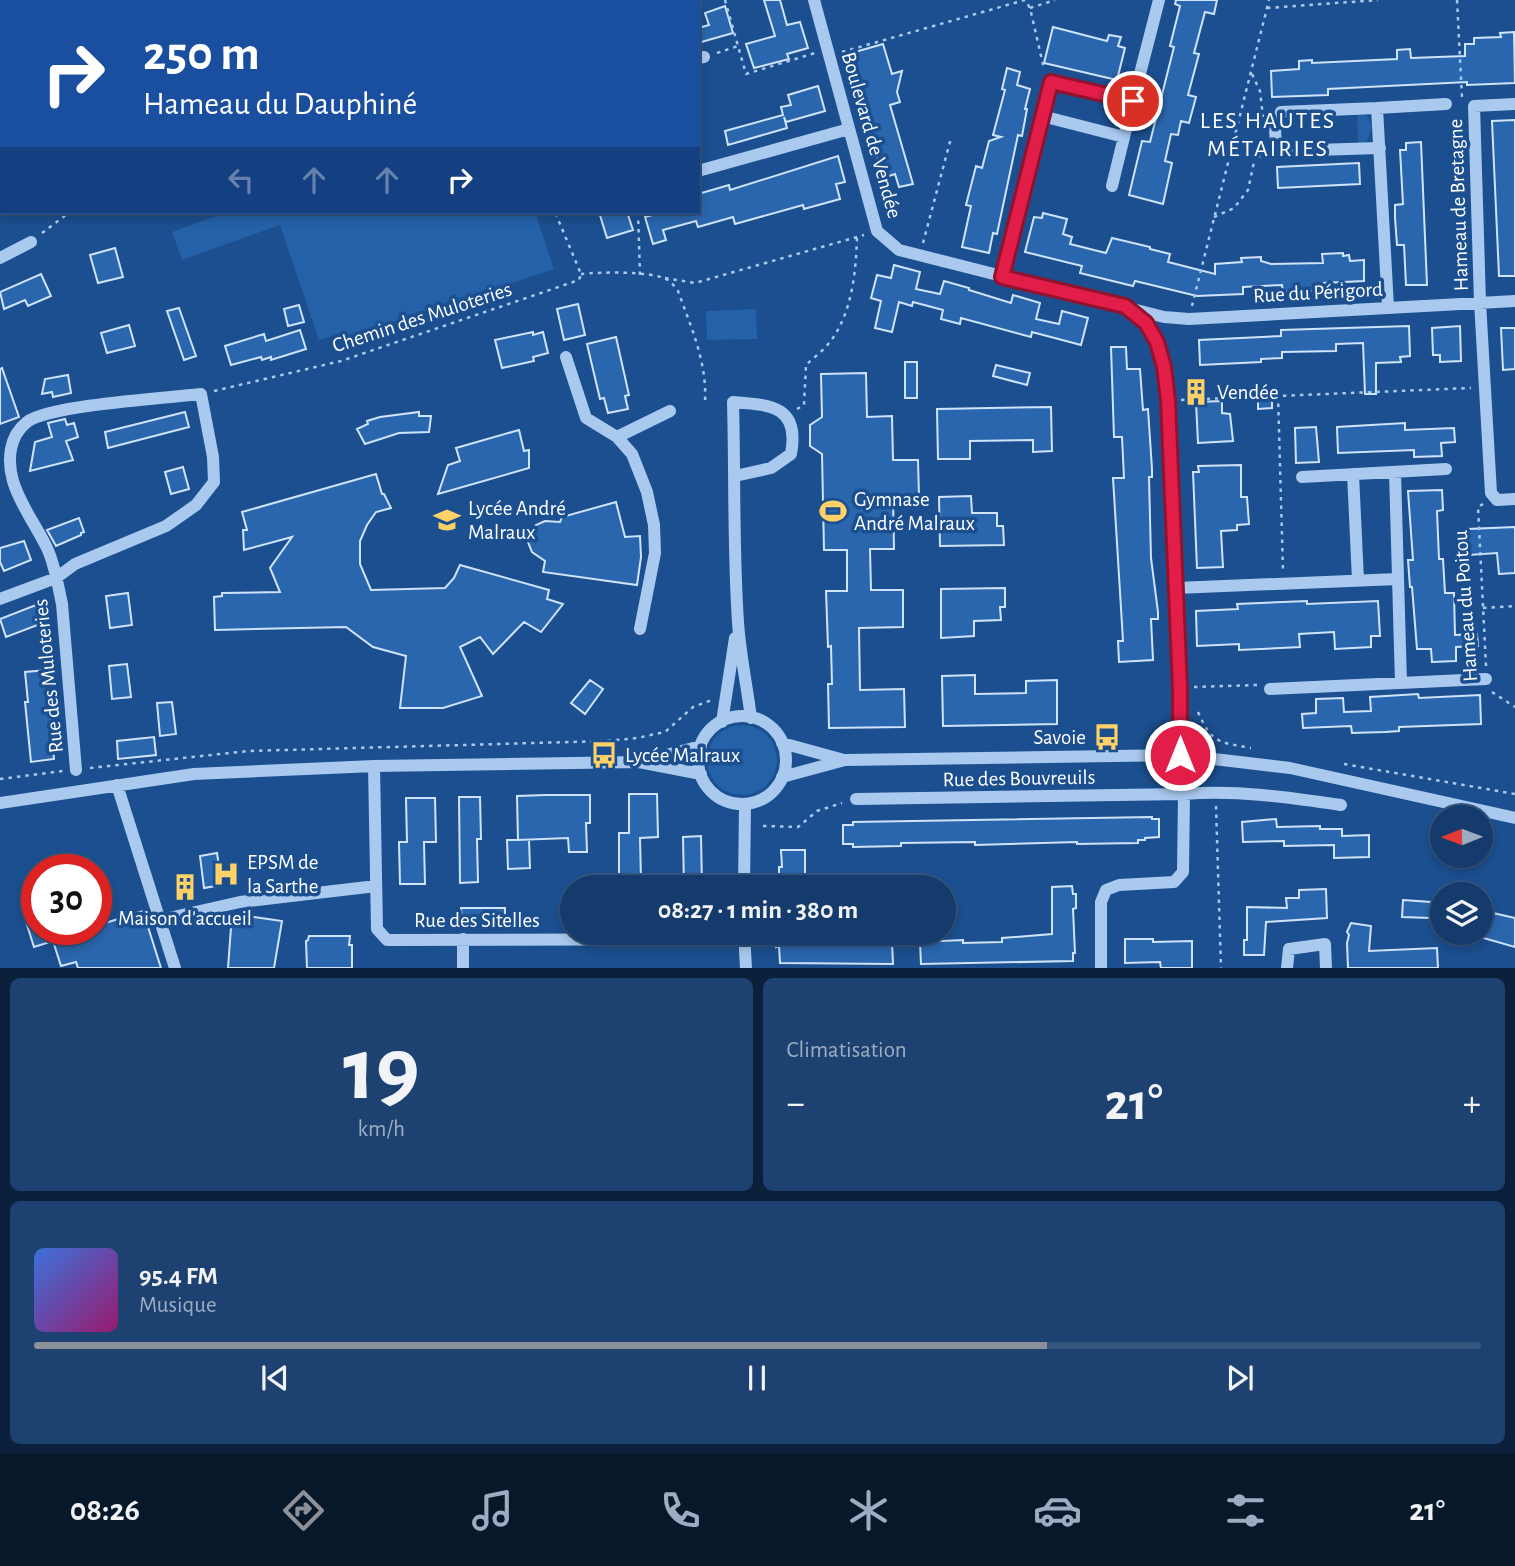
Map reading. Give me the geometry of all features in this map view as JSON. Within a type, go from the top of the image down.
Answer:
[{"type":"street","name":"Boulevard de Vendée","points":[[814,0],[877,231],[899,250],[1125,306]]},
{"type":"street","points":[[1112,186],[1159,0]]},
{"type":"street","points":[[1002,277],[1051,82],[1133,101]]},
{"type":"street","points":[[1380,148],[1282,151],[1274,133],[1281,112],[1446,104]]},
{"type":"street","name":"Hameau de Bretagne","points":[[1480,302],[1474,106],[1515,104]]},
{"type":"street","points":[[1377,108],[1388,307]]},
{"type":"street","points":[[1042,116],[1124,137]]},
{"type":"street","points":[[700,169],[849,129]]},
{"type":"street","points":[[0,258],[31,242]]},
{"type":"street","name":"Rue du Périgord","points":[[1125,306],[1164,317],[1189,319],[1515,301]]},
{"type":"street","points":[[1480,302],[1491,492],[1496,500],[1515,499]]},
{"type":"street","points":[[1125,306],[1146,323],[1157,342],[1164,367],[1177,588],[1180,755]]},
{"type":"street","points":[[566,357],[586,418],[617,437],[638,465],[654,525],[654,562],[640,629]]},
{"type":"street","name":"Rue des Muloteries","points":[[56,578],[75,564],[166,526],[196,505],[208,490],[214,482],[213,457],[201,394],[38,416],[22,427],[15,436],[10,454],[13,481],[18,496],[48,550],[62,604],[76,770]]},
{"type":"street","points":[[735,475],[771,468],[791,454],[795,435],[784,414],[769,405],[733,402],[738,624],[751,718]]},
{"type":"street","points":[[617,437],[670,411]]},
{"type":"street","points":[[1302,477],[1446,469]]},
{"type":"street","points":[[1395,472],[1401,683]]},
{"type":"street","points":[[1353,474],[1358,580]]},
{"type":"street","points":[[0,599],[56,578]]},
{"type":"street","points":[[1177,588],[1398,579]]},
{"type":"street","points":[[722,722],[738,624]]},
{"type":"street","points":[[1270,689],[1486,679]]},
{"type":"street","points":[[732,718],[751,718],[768,725],[782,743],[785,760],[782,777],[766,797],[745,804],[727,802],[705,784],[699,763],[701,747],[709,732],[722,722],[732,718]]},
{"type":"street","points":[[782,743],[845,760]]},
{"type":"street","points":[[0,803],[194,774],[374,766],[639,761],[701,747]]},
{"type":"street","points":[[782,777],[845,760],[1180,755],[1290,768],[1515,818]]},
{"type":"street","points":[[639,761],[701,774]]},
{"type":"street","name":"Rue des Sitelles","points":[[374,766],[377,929],[387,940],[560,938]]},
{"type":"street","points":[[117,785],[175,968]]},
{"type":"street","name":"Rue des Bouvreuils","points":[[856,799],[1216,792],[1266,793],[1340,804]]},
{"type":"street","points":[[1101,968],[1101,902],[1106,890],[1119,885],[1174,882],[1183,872],[1184,794]]},
{"type":"street","points":[[744,875],[745,804]]},
{"type":"street","points":[[160,920],[240,902],[376,886]]},
{"type":"street","points":[[463,939],[463,968]]},
{"type":"street","points":[[1287,968],[1289,948],[1325,944],[1326,968]]},
{"type":"street","points":[[745,945],[746,968]]},
{"type":"path","points":[[725,0],[746,74],[1025,0],[1030,8],[1044,69],[1051,82]]},
{"type":"path","points":[[1030,8],[1055,0]]},
{"type":"path","points":[[1189,319],[1269,0]]},
{"type":"path","points":[[1267,8],[1378,0]]},
{"type":"path","points":[[1457,0],[1462,101]]},
{"type":"path","points":[[701,58],[737,46]]},
{"type":"path","points":[[1214,217],[1234,208],[1248,190],[1257,156],[1263,113],[1260,91],[1251,72]]},
{"type":"path","points":[[919,256],[951,138]]},
{"type":"path","points":[[31,242],[67,214]]},
{"type":"path","points":[[556,214],[582,274],[640,275],[695,283],[877,231]]},
{"type":"path","points":[[638,214],[640,275]]},
{"type":"path","points":[[784,414],[804,405],[806,365],[830,342],[843,317],[856,277],[857,237]]},
{"type":"path","name":"Chemin des Muloteries","points":[[201,394],[341,361],[571,284],[579,280],[582,274]]},
{"type":"path","points":[[665,278],[678,290],[694,335],[705,373],[705,401]]},
{"type":"path","points":[[1168,400],[1485,387]]},
{"type":"path","points":[[1278,396],[1283,583]]},
{"type":"path","name":"Hameau du Poitou","points":[[1494,498],[1478,507],[1486,679],[1495,696],[1515,707]]},
{"type":"path","points":[[1483,608],[1515,606]]},
{"type":"path","points":[[1180,688],[1263,684],[1270,689]]},
{"type":"path","points":[[0,779],[248,751],[637,738],[665,732],[693,708],[719,698]]},
{"type":"path","points":[[1198,712],[1205,728],[1217,742],[1257,749]]},
{"type":"path","points":[[1337,763],[1515,794]]},
{"type":"path","points":[[1216,792],[1221,968]]},
{"type":"path","points":[[763,825],[798,827],[827,806],[856,799]]},
{"type":"shaded area","points":[[1357,109],[1368,117],[1372,127],[1366,145],[1358,149]]},
{"type":"shaded area","points":[[222,214],[536,214],[554,269],[339,340],[333,336],[319,340],[280,225],[182,260],[172,232]]},
{"type":"shaded area","points":[[756,309],[757,339],[707,340],[706,311]]},
{"type":"shaded area","points":[[749,725],[762,731],[771,740],[775,746],[775,774],[767,785],[756,793],[735,795],[717,785],[709,774],[707,753],[717,735],[728,727]]},
{"type":"building","points":[[764,0],[780,0],[787,25],[800,22],[808,48],[787,54],[789,59],[754,68],[746,44],[775,36]]},
{"type":"building","points":[[1176,0],[1217,0],[1214,14],[1205,12],[1194,53],[1199,54],[1188,95],[1196,97],[1189,123],[1181,121],[1178,135],[1171,134],[1165,161],[1172,163],[1163,204],[1129,195],[1142,141],[1150,142],[1174,47],[1170,46],[1180,6],[1175,4]]},
{"type":"building","points":[[725,6],[733,33],[700,42],[700,27],[709,25],[705,13]]},
{"type":"building","points":[[1053,27],[1107,41],[1109,35],[1121,37],[1118,46],[1125,48],[1117,80],[1044,63]]},
{"type":"building","points":[[1514,32],[1515,83],[1467,85],[1467,82],[1328,89],[1328,95],[1272,97],[1271,71],[1299,69],[1299,61],[1312,60],[1312,63],[1397,59],[1397,50],[1410,49],[1411,58],[1465,56],[1465,44],[1474,44],[1474,38],[1501,37],[1500,33]]},
{"type":"building","points":[[883,44],[892,74],[902,71],[897,92],[900,102],[890,105],[913,184],[899,187],[895,174],[883,178],[848,54]]},
{"type":"building","points":[[1007,68],[1020,72],[1017,85],[1030,89],[1022,136],[1018,135],[997,234],[993,233],[989,253],[962,247],[971,206],[966,205],[976,166],[982,168],[989,141],[1001,137],[993,135],[1005,90],[1002,89]]},
{"type":"building","points":[[818,86],[825,111],[786,122],[784,117],[787,128],[728,145],[725,131],[783,115],[781,107],[791,105],[788,95]]},
{"type":"building","points":[[1515,120],[1515,276],[1499,276],[1492,121]]},
{"type":"building","points":[[1421,142],[1427,285],[1406,285],[1404,245],[1397,245],[1395,218],[1395,205],[1403,204],[1400,150],[1406,150],[1406,143]]},
{"type":"building","points":[[838,156],[845,182],[836,184],[840,199],[804,209],[803,205],[735,224],[733,217],[698,227],[696,221],[663,230],[666,240],[653,244],[645,217],[656,214],[700,214],[700,193],[729,185],[730,190]]},
{"type":"building","points":[[1359,163],[1360,184],[1278,188],[1277,167]]},
{"type":"building","points":[[1043,213],[1067,219],[1063,234],[1072,237],[1070,244],[1106,253],[1112,238],[1170,254],[1168,262],[1215,274],[1215,264],[1242,262],[1241,258],[1261,257],[1261,261],[1271,264],[1323,263],[1322,254],[1343,253],[1343,256],[1349,255],[1350,261],[1364,260],[1364,281],[1324,283],[1324,290],[1283,292],[1282,285],[1243,287],[1243,294],[1197,296],[1135,281],[1133,286],[1080,273],[1082,266],[1025,252],[1034,217],[1042,218]]},
{"type":"building","points":[[600,214],[628,214],[633,230],[607,238]]},
{"type":"building","points":[[115,248],[123,277],[98,283],[90,255]]},
{"type":"building","points":[[894,265],[920,272],[916,289],[940,294],[944,281],[1011,303],[1013,295],[1040,303],[1036,319],[1059,324],[1062,311],[1088,318],[1081,345],[1032,332],[1031,337],[961,318],[960,324],[941,319],[943,310],[913,302],[912,306],[899,302],[892,332],[875,328],[881,301],[871,298],[877,275],[891,278]]},
{"type":"building","points":[[41,274],[51,296],[28,306],[25,300],[4,309],[0,292]]},
{"type":"building","points":[[578,304],[585,335],[564,340],[557,309]]},
{"type":"building","points":[[299,305],[304,322],[288,326],[284,309]]},
{"type":"building","points":[[179,308],[196,356],[184,360],[167,311]]},
{"type":"building","points":[[129,325],[135,346],[107,353],[101,333]]},
{"type":"building","points":[[1409,326],[1410,356],[1400,357],[1401,362],[1376,363],[1376,394],[1365,394],[1363,343],[1336,344],[1336,351],[1282,352],[1282,358],[1261,359],[1261,362],[1200,365],[1199,340],[1281,336],[1281,330]]},
{"type":"building","points":[[1460,326],[1461,361],[1440,362],[1440,355],[1433,355],[1432,328]]},
{"type":"building","points":[[1501,328],[1515,328],[1515,369],[1503,370]]},
{"type":"building","points":[[300,330],[306,349],[271,360],[271,357],[262,360],[261,357],[231,365],[225,346],[264,334],[266,341]]},
{"type":"building","points":[[533,332],[533,335],[543,332],[548,353],[533,357],[534,361],[502,368],[495,340]]},
{"type":"building","points":[[616,337],[629,395],[625,396],[628,409],[608,413],[604,398],[600,399],[587,344]]},
{"type":"building","points":[[1111,347],[1126,347],[1127,369],[1140,369],[1143,410],[1148,409],[1152,469],[1152,477],[1149,477],[1151,558],[1158,612],[1158,619],[1151,619],[1153,660],[1119,662],[1118,641],[1123,641],[1113,478],[1124,478],[1122,437],[1114,437]]},
{"type":"building","points":[[905,362],[917,362],[917,398],[905,398]]},
{"type":"building","points":[[996,365],[1030,373],[1027,385],[993,376]]},
{"type":"building","points":[[2,368],[19,417],[0,424],[0,369]]},
{"type":"building","points":[[866,373],[867,417],[892,416],[893,460],[918,460],[919,496],[893,496],[894,549],[870,549],[871,590],[903,590],[903,627],[859,628],[860,690],[904,689],[905,727],[829,728],[828,684],[832,684],[826,591],[847,591],[847,550],[824,550],[822,454],[810,446],[810,425],[822,417],[821,374]]},
{"type":"building","points":[[68,375],[71,393],[53,397],[52,392],[42,394],[45,379]]},
{"type":"building","points":[[1258,389],[1272,389],[1272,408],[1258,409]]},
{"type":"building","points":[[1222,401],[1222,413],[1230,414],[1233,441],[1198,443],[1196,402]]},
{"type":"building","points":[[1051,407],[1052,451],[1033,452],[1033,440],[970,441],[970,459],[938,459],[937,409]]},
{"type":"building","points":[[185,412],[189,427],[108,448],[105,432]]},
{"type":"building","points":[[419,412],[419,416],[431,416],[429,432],[399,433],[365,444],[357,429],[368,424],[367,421],[380,417]]},
{"type":"building","points":[[65,419],[67,425],[74,423],[78,437],[66,441],[73,460],[30,471],[35,442],[52,437],[48,423]]},
{"type":"building","points":[[1405,423],[1405,430],[1454,428],[1455,442],[1441,443],[1442,456],[1414,457],[1414,450],[1338,453],[1337,427]]},
{"type":"building","points":[[1316,427],[1319,462],[1296,463],[1295,428]]},
{"type":"building","points":[[519,430],[524,451],[529,450],[529,468],[438,494],[448,465],[460,461],[456,448]]},
{"type":"building","points":[[1241,465],[1241,497],[1247,497],[1249,524],[1237,525],[1237,530],[1221,531],[1223,567],[1197,568],[1193,472],[1199,472],[1198,466]]},
{"type":"building","points":[[183,467],[189,489],[171,494],[165,472]]},
{"type":"building","points":[[376,474],[382,494],[391,508],[376,512],[360,541],[360,564],[371,590],[445,588],[460,565],[549,590],[547,599],[563,604],[541,632],[524,622],[493,654],[480,637],[460,647],[482,696],[443,708],[400,708],[406,656],[373,647],[346,627],[215,630],[214,597],[222,596],[222,593],[280,592],[270,568],[292,537],[244,550],[243,530],[247,530],[242,512]]},
{"type":"building","points":[[1442,490],[1443,510],[1437,511],[1439,559],[1443,559],[1445,593],[1454,593],[1455,635],[1477,634],[1478,646],[1456,647],[1456,661],[1432,662],[1431,649],[1417,649],[1408,560],[1413,560],[1408,491]]},
{"type":"building","points":[[971,496],[972,513],[997,513],[997,526],[1003,526],[1004,545],[940,546],[939,497]]},
{"type":"building","points":[[616,502],[625,537],[640,536],[641,557],[637,585],[543,572],[545,561],[532,552],[528,542],[529,534],[536,525],[545,521],[560,522],[562,517]]},
{"type":"building","points":[[79,518],[84,532],[56,546],[47,530]]},
{"type":"building","points":[[1515,527],[1515,573],[1499,574],[1497,553],[1469,555],[1468,529]]},
{"type":"building","points":[[24,541],[31,560],[4,571],[0,562],[0,548]]},
{"type":"building","points":[[1005,588],[1005,607],[1000,607],[1001,620],[974,621],[974,636],[941,638],[941,589]]},
{"type":"building","points":[[128,593],[132,625],[110,628],[106,596]]},
{"type":"building","points":[[1307,601],[1307,604],[1378,601],[1380,636],[1371,636],[1371,647],[1335,649],[1334,632],[1299,634],[1300,647],[1239,650],[1239,644],[1197,646],[1196,611],[1238,609],[1237,604]]},
{"type":"building","points":[[36,605],[43,623],[6,637],[0,619]]},
{"type":"building","points":[[127,664],[131,697],[112,699],[109,666]]},
{"type":"building","points":[[47,670],[54,759],[31,762],[25,672]]},
{"type":"building","points":[[975,675],[975,694],[1026,693],[1026,681],[1057,680],[1057,724],[943,726],[942,676]]},
{"type":"building","points":[[590,680],[603,689],[585,714],[571,703]]},
{"type":"building","points":[[1418,694],[1419,698],[1480,695],[1481,724],[1399,727],[1399,731],[1352,733],[1351,726],[1303,728],[1302,714],[1316,713],[1316,699],[1343,698],[1344,712],[1371,711],[1370,697]]},
{"type":"building","points":[[172,702],[176,734],[160,736],[157,703]]},
{"type":"building","points":[[154,737],[156,755],[118,759],[117,741]]},
{"type":"building","points":[[629,794],[657,794],[658,837],[640,838],[641,875],[619,875],[619,833],[629,833]]},
{"type":"building","points":[[590,795],[590,823],[586,823],[587,852],[569,852],[568,838],[518,840],[517,796]]},
{"type":"building","points":[[459,797],[480,797],[478,882],[460,883]]},
{"type":"building","points":[[406,798],[435,798],[436,842],[424,842],[425,884],[400,884],[399,842],[407,842]]},
{"type":"building","points":[[1159,819],[1159,837],[1138,840],[1138,843],[901,843],[901,846],[853,847],[853,844],[843,844],[843,825],[853,825],[853,822]]},
{"type":"building","points":[[1276,819],[1277,827],[1320,826],[1320,829],[1342,829],[1342,836],[1369,835],[1369,857],[1334,858],[1334,845],[1284,846],[1284,841],[1243,842],[1242,822]]},
{"type":"building","points":[[701,836],[702,875],[684,875],[683,837]]},
{"type":"building","points":[[507,840],[529,840],[530,868],[508,869]]},
{"type":"building","points":[[781,850],[805,850],[805,875],[779,875],[779,867],[782,867]]},
{"type":"building","points":[[217,853],[222,885],[204,888],[200,856]]},
{"type":"building","points":[[1072,886],[1073,894],[1076,894],[1076,908],[1073,909],[1073,961],[921,964],[920,945],[956,945],[956,940],[963,940],[963,943],[1002,942],[1002,938],[1052,934],[1052,887]]},
{"type":"building","points":[[1326,889],[1327,918],[1266,922],[1264,955],[1244,955],[1247,907],[1287,908],[1286,898],[1299,898],[1299,890]]},
{"type":"building","points":[[1403,900],[1430,902],[1430,918],[1402,917]]},
{"type":"building","points":[[461,908],[505,908],[505,925],[462,926]]},
{"type":"building","points":[[143,911],[161,968],[78,968],[76,962],[61,966],[54,945],[112,945],[112,921]]},
{"type":"building","points":[[1493,913],[1515,918],[1515,947],[1493,941]]},
{"type":"building","points":[[232,914],[282,921],[274,968],[228,968]]},
{"type":"building","points":[[1351,923],[1371,926],[1369,951],[1437,948],[1438,968],[1348,968],[1347,932]]},
{"type":"building","points":[[309,936],[350,936],[352,968],[307,968],[306,941]]},
{"type":"building","points":[[1125,939],[1153,939],[1153,942],[1192,941],[1192,968],[1161,968],[1160,962],[1125,963]]},
{"type":"building","points":[[776,945],[892,945],[893,964],[780,963],[779,946]]},
{"type":"place","name":"Vendée","points":[[1196,392]]},
{"type":"place","name":"Gymnase André Malraux","points":[[833,511]]},
{"type":"place","name":"Lycée André Malraux","points":[[447,520]]},
{"type":"place","name":"Savoie","points":[[1107,737]]},
{"type":"place","name":"Lycée Malraux","points":[[604,755]]},
{"type":"place","name":"EPSM de la Sarthe","points":[[226,874]]},
{"type":"place","name":"Maison d'accueil","points":[[185,887]]},
{"type":"district","name":"LES HAUTES MÉTAIRIES","points":[[1268,134]]},
{"type":"route","points":[[1133,101],[1051,82],[1002,277],[1125,306],[1146,323],[1157,342],[1164,367],[1168,400],[1180,688],[1180,755]]}]
